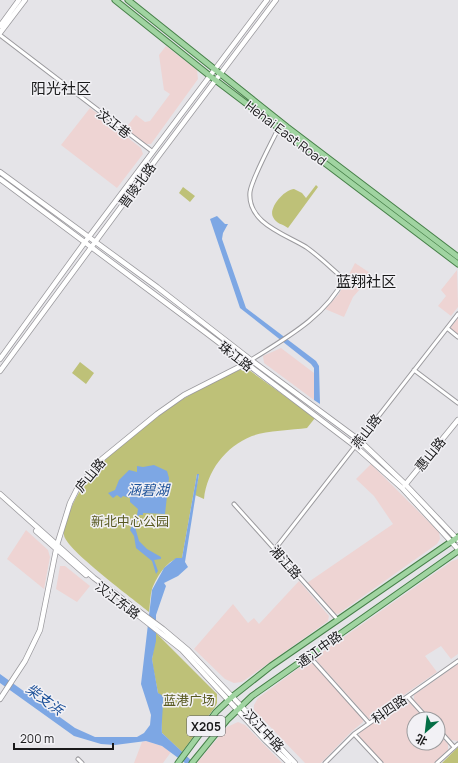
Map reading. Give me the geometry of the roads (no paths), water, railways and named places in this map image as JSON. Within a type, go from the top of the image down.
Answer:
[{"type":"main road","name":"Hehai East Road","points":[[115,0],[210,76],[458,264]]},
{"type":"main road","name":"Hehai East Road","points":[[128,0],[220,75],[458,257]]},
{"type":"main road","name":"通江中路","points":[[231,700],[271,666],[450,541],[457,538]]},
{"type":"main road","name":"通江中路","points":[[193,762],[215,733],[252,696],[458,550]]},
{"type":"main road","name":"X205","points":[[178,762],[216,712],[231,700]]},
{"type":"street","points":[[0,26],[19,0]]},
{"type":"street","points":[[0,34],[25,0]]},
{"type":"street","name":"晋陵北路","points":[[0,360],[87,240],[267,0]]},
{"type":"street","name":"晋陵北路","points":[[0,371],[276,0]]},
{"type":"street","name":"汶江巷","points":[[0,34],[153,152]]},
{"type":"street","points":[[251,360],[301,328],[336,294],[344,278],[306,248],[264,223],[256,214],[251,204],[250,192],[254,181],[279,128]]},
{"type":"street","name":"珠江路","points":[[0,172],[87,240]]},
{"type":"street","name":"珠江路","points":[[0,179],[157,287],[251,360],[359,440],[405,484],[457,538]]},
{"type":"street","name":"珠江路","points":[[94,245],[246,364],[355,446],[402,488],[458,550]]},
{"type":"street","name":"燕山路","points":[[275,549],[458,314]]},
{"type":"street","points":[[447,328],[458,337]]},
{"type":"street","name":"庐山路","points":[[0,699],[25,661],[40,630],[56,547],[70,503],[78,487],[102,459],[157,414],[184,395],[246,364],[251,360]]},
{"type":"street","points":[[414,370],[458,403]]},
{"type":"street","name":"惠山路","points":[[402,488],[458,420]]},
{"type":"street","name":"汉江东路","points":[[0,494],[56,547]]},
{"type":"street","name":"汉江东路","points":[[0,498],[105,590],[157,627],[231,700]]},
{"type":"street","name":"湘江路","points":[[234,504],[338,620]]},
{"type":"street","points":[[309,656],[370,723]]},
{"type":"street","name":"科四路","points":[[325,763],[354,734],[458,661]]},
{"type":"street","points":[[408,696],[421,711]]},
{"type":"street","name":"汉江中路","points":[[231,700],[295,763]]},
{"type":"street","name":"汉江中路","points":[[231,700],[265,740],[289,763]]},
{"type":"street","points":[[354,734],[381,763]]},
{"type":"street","points":[[446,738],[454,747]]},
{"type":"street","points":[[437,763],[458,744]]},
{"type":"street","points":[[78,759],[82,763]]},
{"type":"water","points":[[217,216],[225,224],[228,224],[223,233],[222,239],[246,308],[316,361],[319,366],[320,404],[314,400],[314,368],[311,364],[240,308],[210,219]]},
{"type":"water","name":"涵碧湖","points":[[154,465],[167,471],[169,478],[165,514],[143,513],[143,515],[139,515],[135,527],[139,541],[147,549],[161,557],[161,559],[154,560],[158,571],[156,574],[152,561],[136,548],[134,536],[130,530],[137,515],[138,509],[130,502],[130,498],[123,496],[121,498],[117,495],[113,498],[108,493],[115,490],[119,480],[129,470],[137,472],[137,466],[143,467]]},
{"type":"water","points":[[197,474],[199,474],[185,562],[188,567],[178,576],[164,583],[166,586],[156,615],[156,641],[152,659],[158,693],[163,697],[162,733],[194,763],[185,763],[162,746],[146,741],[115,745],[101,744],[74,736],[0,683],[0,674],[75,728],[95,737],[137,737],[144,733],[150,725],[151,715],[141,684],[152,590],[164,568],[176,558],[182,558]]},
{"type":"district","name":"阳光社区","points":[[61,88]]},
{"type":"district","name":"蓝翔社区","points":[[366,281]]},
{"type":"park label","name":"新北中心公园","points":[[130,521]]},
{"type":"park label","name":"蓝港广场","points":[[189,700]]},
{"type":"water label","name":"柴支浜","points":[[45,699]]}]
